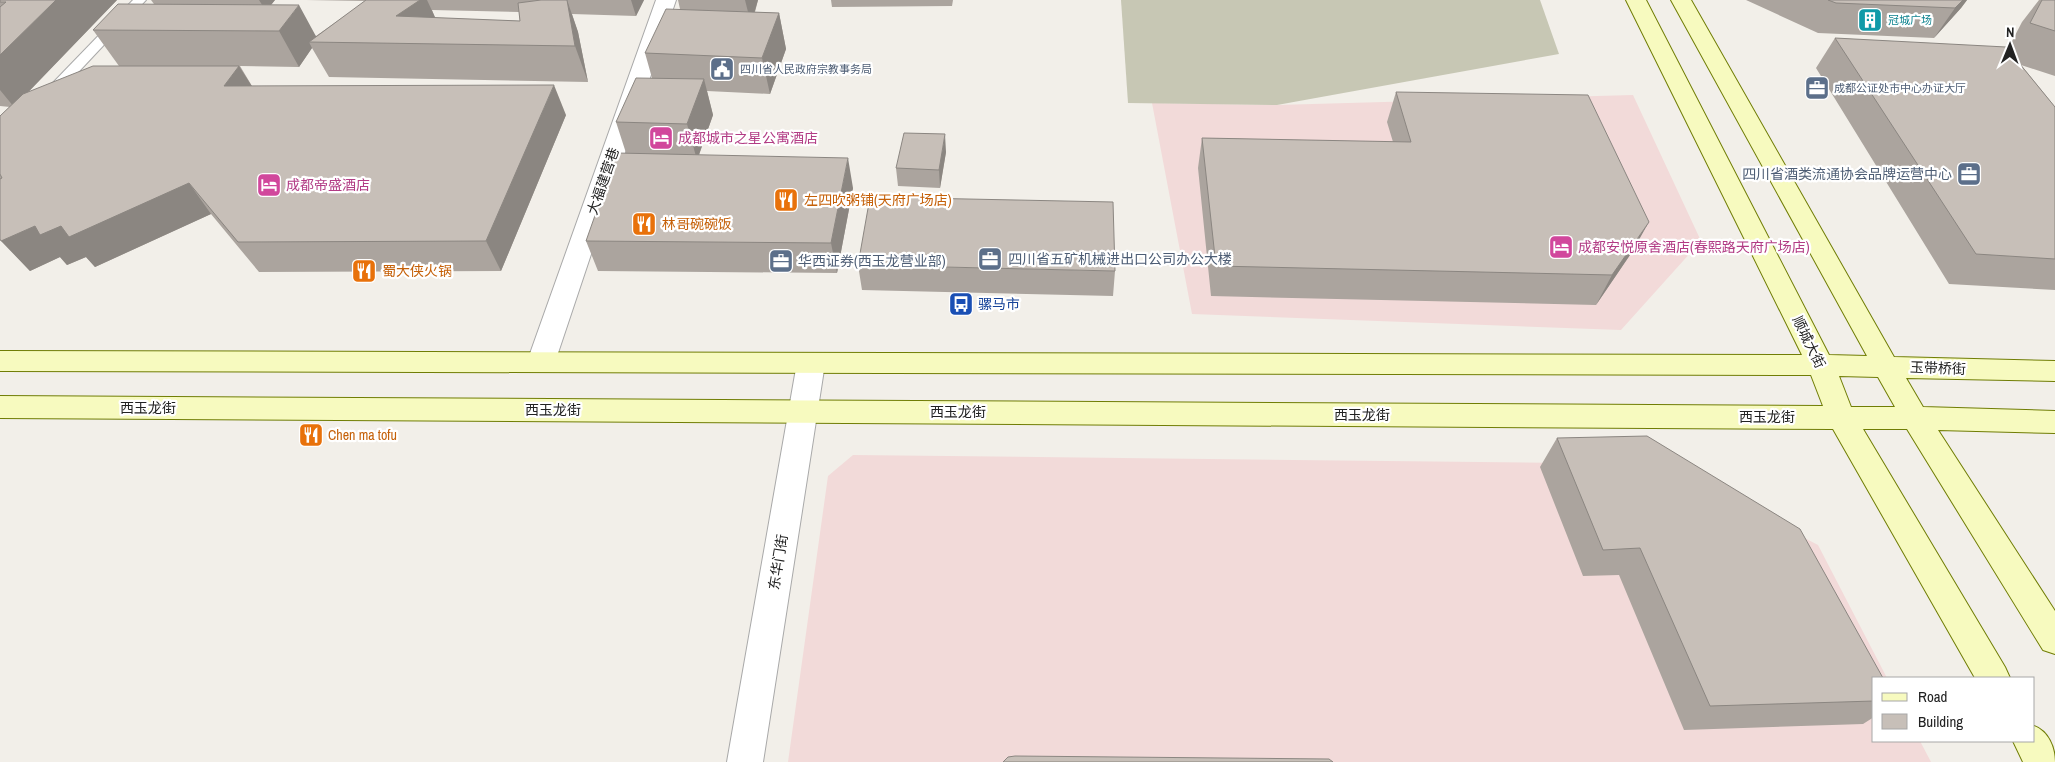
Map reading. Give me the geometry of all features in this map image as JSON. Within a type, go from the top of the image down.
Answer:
[{"type":"main road","name":"顺城大街","points":[[1636,0],[1821,365],[1841,417],[1992,677]]},
{"type":"main road","points":[[1681,0],[1915,418],[2055,639]]},
{"type":"main road","points":[[0,361],[1821,365]]},
{"type":"main road","name":"玉带桥街","points":[[1821,365],[2055,371]]},
{"type":"main road","name":"西玉龙街","points":[[0,407],[1841,417],[2055,422]]},
{"type":"main road","points":[[2031,742],[2042,762]]},
{"type":"street","name":"大福建营巷","points":[[541,362],[666,0]]},
{"type":"street","name":"东华门街","points":[[745,762],[811,363]]},
{"type":"lane","points":[[38,106],[140,0]]},
{"type":"shaded area","points":[[1121,0],[1540,0],[1559,54],[1277,105],[1128,103]]},
{"type":"shaded area","points":[[1633,95],[1701,241],[1621,330],[1192,314],[1152,103],[1277,105]]},
{"type":"shaded area","points":[[853,455],[1661,464],[1818,545],[1886,677],[1872,677],[1872,742],[1921,742],[1931,762],[788,762],[828,476]]},
{"type":"building","points":[[0,0],[56,0],[0,55],[0,7],[6,2],[0,2]]},
{"type":"building","points":[[366,0],[420,0],[396,16],[520,21],[518,3],[541,0],[567,0],[575,46],[309,42]]},
{"type":"building","points":[[1828,0],[1963,0],[1955,8],[1836,3]]},
{"type":"building","points":[[2042,0],[2055,0],[2055,31],[2030,23]]},
{"type":"building","points":[[118,4],[299,5],[279,31],[93,30]]},
{"type":"building","points":[[666,9],[779,13],[762,58],[645,53]]},
{"type":"building","points":[[1835,38],[2006,47],[2055,107],[2055,259],[1976,254]]},
{"type":"building","name":"成都帝盛酒店","points":[[93,66],[239,66],[224,86],[554,85],[486,241],[238,242],[189,183],[69,237],[61,226],[40,235],[35,226],[1,241],[0,179],[2,178],[0,174],[0,116],[23,94]]},
{"type":"building","points":[[636,78],[704,79],[687,124],[616,122]]},
{"type":"building","points":[[1396,92],[1588,95],[1649,222],[1612,275],[1216,266],[1202,138],[1411,142]]},
{"type":"building","points":[[904,133],[945,134],[939,170],[896,168]]},
{"type":"building","points":[[617,153],[848,158],[831,243],[586,241]]},
{"type":"building","name":"四川省五矿机械进出口公司办公大楼","points":[[870,197],[1113,202],[1115,271],[858,265]]},
{"type":"building","points":[[1647,436],[1800,529],[1882,677],[1872,677],[1872,701],[1710,706],[1640,548],[1603,550],[1557,438]]},
{"type":"building","points":[[1008,757],[1329,759],[1333,762],[1003,762]]},
{"type":"place","name":"冠城广场","points":[[1870,20]]},
{"type":"place","name":"四川省人民政府宗教事务局","points":[[722,69]]},
{"type":"place","name":"成都公证处市中心办证大厅","points":[[1817,88]]},
{"type":"place","name":"成都城市之星公寓酒店","points":[[661,138]]},
{"type":"place","name":"四川省酒类流通协会品牌运营中心","points":[[1969,174]]},
{"type":"place","name":"成都帝盛酒店","points":[[269,185]]},
{"type":"place","name":"左四吹粥铺(天府广场店)","points":[[786,200]]},
{"type":"place","name":"林哥碗碗饭","points":[[644,224]]},
{"type":"place","name":"成都安悦原舍酒店(春熙路天府广场店)","points":[[1561,247]]},
{"type":"place","name":"四川省五矿机械进出口公司办公大楼","points":[[990,259]]},
{"type":"place","name":"华西证券(西玉龙营业部)","points":[[781,261]]},
{"type":"place","name":"蜀大侠火锅","points":[[364,271]]},
{"type":"place","name":"骡马市","points":[[961,304]]},
{"type":"place","name":"Chen ma tofu","points":[[311,435]]}]
